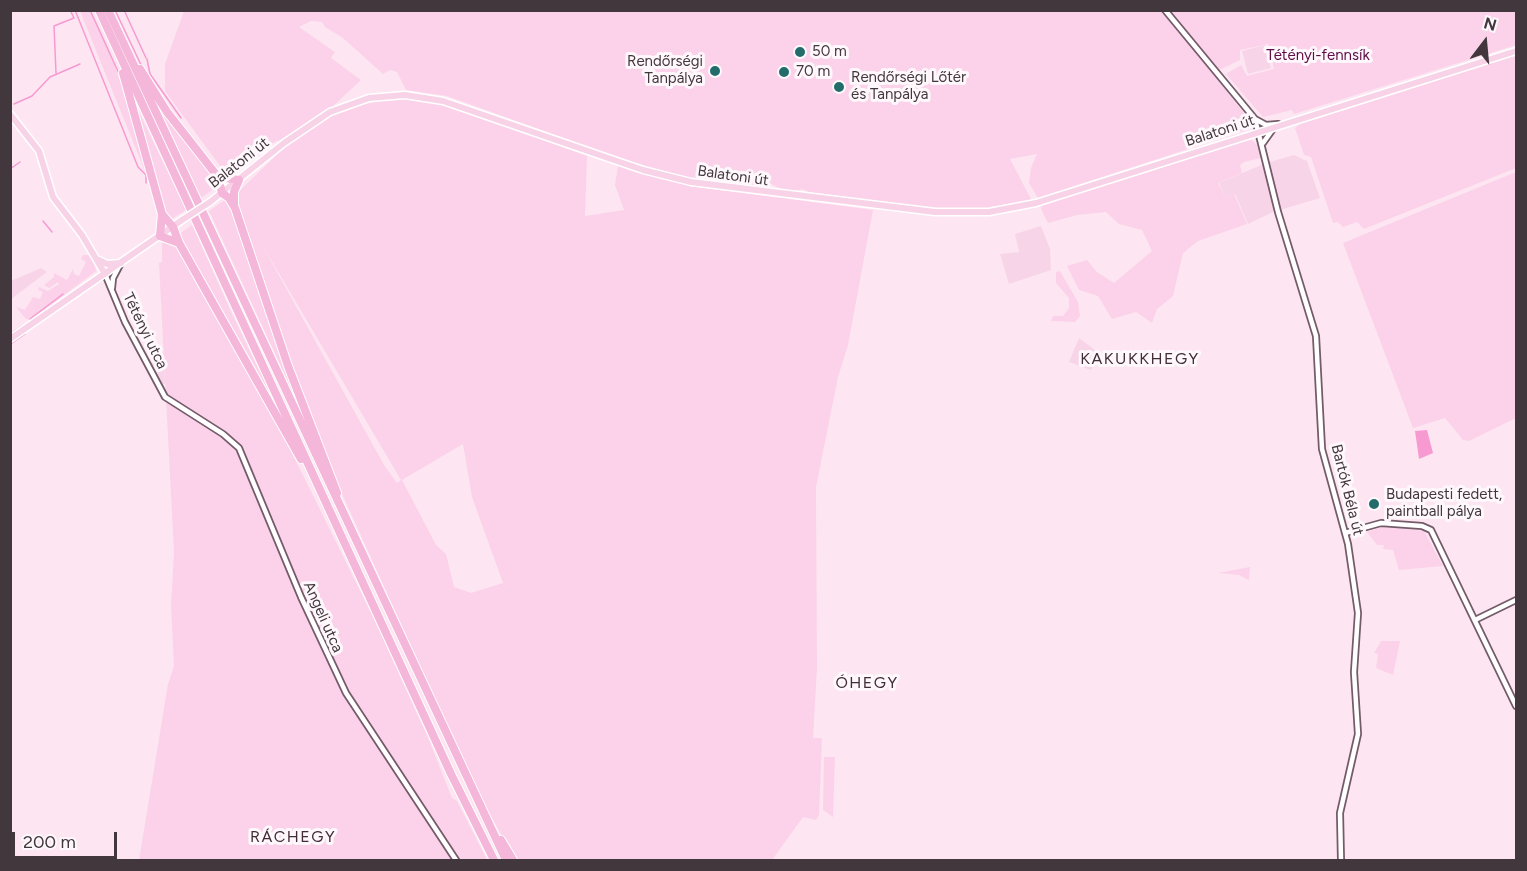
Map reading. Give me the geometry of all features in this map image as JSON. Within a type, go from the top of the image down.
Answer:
[{"type":"highway","points":[[99,10],[494,861]]},
{"type":"highway","points":[[108,10],[506,861]]},
{"type":"highway","points":[[118,33],[129,46],[143,75],[167,112],[218,177],[222,193],[230,198],[235,208],[292,377],[333,480],[341,510]]},
{"type":"highway","points":[[115,46],[162,214],[160,236],[179,243]]},
{"type":"highway","points":[[218,177],[239,180],[233,196],[235,208]]},
{"type":"highway","points":[[162,214],[173,227],[179,243],[309,476],[318,484]]},
{"type":"highway","points":[[483,815],[513,861]]},
{"type":"main road","name":"Balatoni út","points":[[10,339],[210,202],[284,143],[323,116],[350,103],[391,95],[420,96],[443,101],[634,167],[691,182],[963,214],[1011,209],[1036,203],[1516,51]]},
{"type":"main road","points":[[10,114],[39,151],[53,197],[105,274]]},
{"type":"main road","points":[[96,258],[104,263],[121,263]]},
{"type":"street","points":[[1165,10],[1255,119],[1266,125],[1280,124]]},
{"type":"street","name":"Bartók Béla út","points":[[1255,119],[1284,234],[1316,336],[1322,448],[1346,533],[1358,613],[1354,672],[1358,719],[1355,750],[1340,813],[1341,861]]},
{"type":"street","points":[[1262,146],[1265,136],[1280,124]]},
{"type":"street","points":[[112,291],[113,278],[121,263]]},
{"type":"street","name":"Tétényi utca","points":[[105,274],[125,322],[165,397]]},
{"type":"street","name":"Angeli utca","points":[[165,397],[223,434],[238,448],[301,597],[346,693],[456,861]]},
{"type":"street","points":[[1346,533],[1381,523],[1422,526],[1431,530],[1516,706]]},
{"type":"street","points":[[1475,620],[1516,600]]},
{"type":"shaded area","points":[[1265,45],[1271,68],[1248,74],[1242,51]]},
{"type":"shaded area","points":[[1294,155],[1307,161],[1320,198],[1273,212],[1248,224],[1235,194],[1225,197],[1219,183],[1266,163]]},
{"type":"shaded area","points":[[1041,226],[1050,249],[1051,270],[1009,284],[1000,254],[1019,252],[1015,234]]},
{"type":"shaded area","points":[[41,268],[47,272],[11,299],[11,281]]},
{"type":"shaded area","points":[[1079,338],[1099,353],[1091,370],[1069,362]]},
{"type":"shaded area","points":[[164,353],[165,384],[161,385],[148,360]]},
{"type":"shaded area","points":[[1427,430],[1433,453],[1419,459],[1415,431]]},
{"type":"green space","points":[[80,11],[91,11],[108,47],[137,130],[151,186]]},
{"type":"green space","name":"Tétényi-fennsík","points":[[184,11],[1516,11],[1516,45],[1294,114],[1292,110],[1263,117],[1226,74],[1241,65],[1247,76],[1274,69],[1268,44],[1240,50],[1240,60],[1213,73],[1250,121],[1246,130],[1038,198],[1029,183],[1031,168],[1037,154],[1010,159],[1032,201],[999,208],[955,211],[813,194],[802,189],[794,192],[771,184],[760,188],[701,181],[625,160],[447,96],[406,90],[397,72],[390,70],[383,74],[343,38],[325,27],[322,22],[311,21],[299,27],[335,52],[331,58],[361,80],[330,109],[284,140],[276,141],[233,173],[223,170],[165,91],[165,64]]},
{"type":"green space","points":[[1516,55],[1516,168],[1364,229],[1357,222],[1343,227],[1338,222],[1333,223],[1311,157],[1304,155],[1295,128],[1300,124]]},
{"type":"green space","points":[[395,98],[435,101],[587,156],[585,216],[624,210],[615,185],[618,166],[698,187],[873,210],[848,345],[838,377],[816,487],[817,668],[813,738],[822,738],[819,815],[816,820],[803,817],[772,860],[516,860],[478,794],[338,485],[292,366],[236,199],[236,194],[284,148],[334,112]],"holes":[[[261,243],[401,480],[397,483],[384,465]],[[463,444],[472,497],[503,583],[471,593],[454,587],[446,554],[436,545],[402,480]]]},
{"type":"green space","points":[[156,100],[219,185],[201,198]]},
{"type":"green space","points":[[138,110],[186,210],[170,220],[167,218]]},
{"type":"green space","points":[[1250,139],[1257,145],[1261,158],[1244,162],[1240,165],[1242,173],[1218,183],[1225,197],[1234,194],[1247,224],[1198,241],[1183,253],[1173,296],[1157,309],[1152,323],[1136,312],[1112,319],[1098,296],[1079,290],[1067,266],[1087,260],[1097,272],[1114,283],[1152,251],[1142,230],[1119,224],[1106,212],[1077,215],[1048,223],[1041,209],[1043,204]]},
{"type":"green space","points":[[1516,172],[1516,418],[1469,441],[1463,440],[1445,418],[1413,428],[1343,243]]},
{"type":"green space","points":[[226,199],[229,203],[303,414],[209,211]]},
{"type":"green space","points":[[192,225],[233,316],[271,395],[179,234]]},
{"type":"green space","points":[[162,243],[170,243],[179,250],[240,354],[374,619],[429,740],[452,798],[457,801],[487,860],[139,860],[168,684],[174,666],[171,606],[174,552],[159,263],[162,262]]},
{"type":"green space","points":[[83,255],[92,255],[96,271],[31,320],[26,319],[16,307],[25,310],[33,297],[40,299],[43,292],[38,290],[39,287],[48,291],[59,284],[58,282],[49,288],[44,285],[54,277],[54,273],[67,280],[73,269],[74,274],[79,276],[86,262],[81,259]]},
{"type":"green space","points":[[1060,271],[1078,302],[1080,316],[1075,322],[1051,321],[1053,316],[1063,316],[1069,308],[1069,298],[1056,283],[1056,272]]},
{"type":"green space","points":[[1385,526],[1424,531],[1443,566],[1399,570],[1393,550],[1383,549],[1384,545],[1377,545],[1367,532]]},
{"type":"green space","points":[[1250,567],[1249,580],[1239,575],[1218,573]]},
{"type":"green space","points":[[1381,641],[1400,641],[1393,675],[1376,668],[1378,654],[1374,653]]},
{"type":"green space","points":[[824,757],[835,757],[833,817],[823,810]]},
{"type":"waterway","points":[[56,73],[54,26],[74,18],[70,10]]},
{"type":"waterway","points":[[75,10],[138,167],[146,175]]},
{"type":"waterway","points":[[90,10],[121,78]]},
{"type":"waterway","points":[[115,10],[142,67]]},
{"type":"waterway","points":[[124,10],[146,58]]},
{"type":"waterway","points":[[147,59],[150,74],[181,118]]},
{"type":"waterway","points":[[14,104],[32,96],[50,77],[80,64]]},
{"type":"waterway","points":[[10,169],[20,162]]},
{"type":"waterway","points":[[146,174],[146,183]]},
{"type":"waterway","points":[[43,221],[52,232]]},
{"type":"waterway","points":[[30,319],[63,294]]},
{"type":"waterway","points":[[10,334],[22,326]]},
{"type":"waterway","points":[[12,343],[25,334]]},
{"type":"place","name":"50 m","points":[[800,52]]},
{"type":"place","name":"Rendőrségi Tanpálya","points":[[715,71]]},
{"type":"place","name":"70 m","points":[[784,72]]},
{"type":"place","name":"Rendőrségi Lőtér és Tanpálya","points":[[839,87]]},
{"type":"place","name":"Budapesti fedett, paintball pálya","points":[[1374,504]]},
{"type":"district","name":"KAKUKKHEGY","points":[[1140,359]]},
{"type":"district","name":"ÓHEGY","points":[[867,683]]},
{"type":"district","name":"RÁCHEGY","points":[[293,837]]}]
